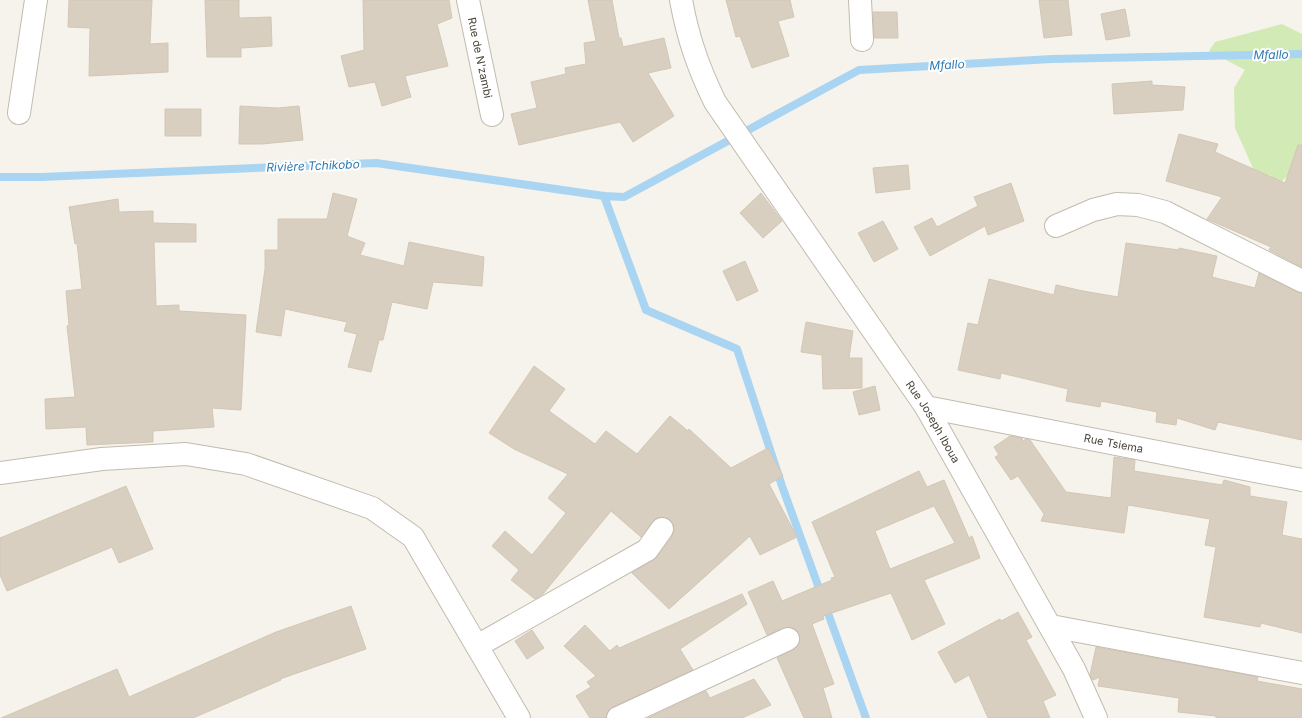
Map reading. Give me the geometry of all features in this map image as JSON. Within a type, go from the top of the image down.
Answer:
[{"type":"street","points":[[19,113],[36,0]]},
{"type":"street","name":"Rue de N'zambi","points":[[468,0],[492,115]]},
{"type":"street","name":"Rue Joseph Iboua","points":[[681,0],[685,22],[698,66],[715,102],[926,407],[1051,626],[1074,669],[1096,718]]},
{"type":"street","points":[[860,0],[862,40]]},
{"type":"street","points":[[1056,226],[1093,210],[1116,204],[1138,205],[1165,212],[1302,282]]},
{"type":"street","name":"Rue Tsiema","points":[[926,407],[1302,480]]},
{"type":"street","points":[[0,473],[102,459],[186,454],[246,464],[372,508],[413,537],[519,718]]},
{"type":"street","points":[[478,646],[647,550],[662,529]]},
{"type":"street","points":[[1051,626],[1302,674]]},
{"type":"street","points":[[618,718],[788,639]]},
{"type":"green space","points":[[1282,24],[1302,34],[1302,162],[1279,184],[1270,175],[1256,175],[1235,128],[1234,88],[1245,70],[1209,51],[1215,42]]},
{"type":"building","points":[[69,0],[152,0],[150,44],[168,43],[168,72],[89,76],[90,28],[68,27]]},
{"type":"building","points":[[205,0],[239,0],[239,18],[271,17],[272,46],[241,48],[241,57],[207,57]]},
{"type":"building","points":[[363,0],[449,0],[452,18],[437,24],[448,66],[405,76],[411,97],[382,106],[375,82],[349,87],[341,56],[364,50]]},
{"type":"building","points":[[588,0],[612,0],[619,38],[621,38],[623,47],[664,38],[671,68],[648,73],[674,116],[633,142],[620,122],[519,145],[511,114],[537,108],[531,82],[566,74],[565,68],[586,64],[584,43],[596,41]]},
{"type":"building","points":[[726,0],[790,0],[794,17],[778,21],[789,56],[752,68],[740,36],[736,37]]},
{"type":"building","points":[[1039,0],[1068,0],[1072,35],[1044,38]]},
{"type":"building","points":[[1125,9],[1130,36],[1106,40],[1101,14]]},
{"type":"building","points":[[873,12],[897,12],[898,38],[874,38]]},
{"type":"building","points":[[1152,81],[1152,85],[1185,87],[1183,110],[1114,114],[1112,84]]},
{"type":"building","points":[[240,106],[278,108],[299,106],[303,140],[262,144],[239,144]]},
{"type":"building","points":[[165,109],[201,109],[201,136],[165,136]]},
{"type":"building","points":[[1179,134],[1218,144],[1215,152],[1285,183],[1298,145],[1302,145],[1302,267],[1269,250],[1271,247],[1207,219],[1222,197],[1166,181]]},
{"type":"building","points":[[908,165],[910,189],[876,193],[873,168]]},
{"type":"building","points":[[1011,183],[1024,221],[988,235],[985,226],[930,256],[914,227],[932,218],[937,227],[978,206],[974,197]]},
{"type":"building","points":[[333,193],[357,199],[347,236],[365,243],[360,255],[404,266],[409,242],[484,257],[482,286],[433,282],[427,309],[392,302],[383,340],[379,340],[371,372],[348,367],[357,334],[344,331],[347,322],[285,309],[281,336],[256,332],[265,269],[265,250],[278,250],[278,219],[327,219]]},
{"type":"building","points":[[761,193],[782,221],[763,238],[740,213]]},
{"type":"building","points":[[118,199],[119,212],[153,211],[153,223],[196,224],[196,242],[154,242],[156,306],[179,305],[179,311],[246,315],[241,410],[212,408],[214,427],[153,431],[153,442],[87,445],[86,427],[46,429],[45,399],[75,397],[67,326],[69,325],[66,291],[82,289],[77,243],[75,244],[69,207]]},
{"type":"building","points":[[883,221],[898,249],[874,262],[858,233]]},
{"type":"building","points":[[1126,243],[1179,250],[1179,248],[1217,256],[1212,277],[1255,288],[1259,273],[1302,293],[1302,440],[1218,422],[1215,430],[1177,418],[1176,425],[1156,422],[1157,412],[1101,401],[1100,407],[1066,401],[1068,389],[1001,373],[1000,379],[958,370],[968,323],[978,325],[989,279],[1054,295],[1056,285],[1118,297]]},
{"type":"building","points":[[745,261],[758,291],[737,301],[723,271]]},
{"type":"building","points":[[806,322],[853,331],[849,358],[862,358],[862,388],[823,389],[822,355],[801,352]]},
{"type":"building","points":[[534,366],[565,389],[549,411],[595,444],[606,431],[637,454],[670,416],[688,431],[689,429],[731,468],[768,448],[783,476],[769,484],[797,537],[760,555],[750,536],[669,609],[632,573],[657,557],[672,536],[674,530],[673,523],[669,519],[663,517],[657,518],[652,522],[641,537],[611,511],[543,594],[535,599],[511,580],[519,570],[492,546],[505,531],[532,555],[566,513],[548,498],[568,474],[514,449],[489,433]]},
{"type":"building","points":[[875,386],[880,410],[859,415],[853,392]]},
{"type":"building","points":[[1010,436],[1022,438],[1023,441],[1026,439],[1030,440],[1066,492],[1111,498],[1114,457],[1135,460],[1134,471],[1222,485],[1224,480],[1250,487],[1250,496],[1287,502],[1282,535],[1302,539],[1302,633],[1261,623],[1260,627],[1204,617],[1216,547],[1205,545],[1210,519],[1128,505],[1124,533],[1041,521],[1044,514],[1018,476],[1011,480],[995,457],[999,455],[994,447]]},
{"type":"building","points":[[919,471],[927,487],[944,480],[969,538],[972,536],[980,558],[924,580],[945,624],[912,640],[891,593],[823,616],[824,619],[812,624],[834,684],[823,688],[832,718],[804,718],[777,658],[798,646],[800,640],[799,634],[795,629],[789,627],[767,635],[748,592],[773,581],[782,601],[832,580],[831,578],[835,577],[812,522]],"holes":[[[934,506],[955,543],[890,569],[875,531]]]},
{"type":"building","points":[[126,486],[153,549],[119,563],[112,547],[7,591],[0,575],[0,538]]},
{"type":"building","points":[[742,594],[747,604],[680,649],[693,670],[613,707],[608,711],[606,718],[590,718],[576,696],[591,687],[587,682],[596,676],[564,646],[585,625],[610,651],[617,645],[619,648]]},
{"type":"building","points":[[351,606],[366,649],[280,679],[281,680],[193,718],[1,718],[117,669],[129,697],[276,632]]},
{"type":"building","points":[[1018,612],[1032,637],[1026,640],[1056,695],[1043,701],[1050,718],[988,718],[969,675],[955,683],[938,652],[1000,619],[1001,621]]},
{"type":"building","points":[[532,630],[544,648],[527,659],[515,641]]},
{"type":"building","points":[[1096,647],[1258,677],[1257,681],[1302,689],[1302,718],[1216,718],[1216,716],[1178,712],[1179,698],[1098,686],[1100,677],[1093,680],[1090,675]]},
{"type":"building","points":[[754,679],[771,705],[742,718],[648,718],[706,691],[710,698]]},
{"type":"waterway","name":"Mfallo","points":[[0,177],[41,177],[376,163],[604,196],[624,197],[859,70],[1052,59],[1302,54]]},
{"type":"waterway","points":[[604,196],[646,310],[737,349],[782,486],[866,718]]},
{"type":"water label","name":"Rivière Tchikobo","points":[[313,166]]}]
